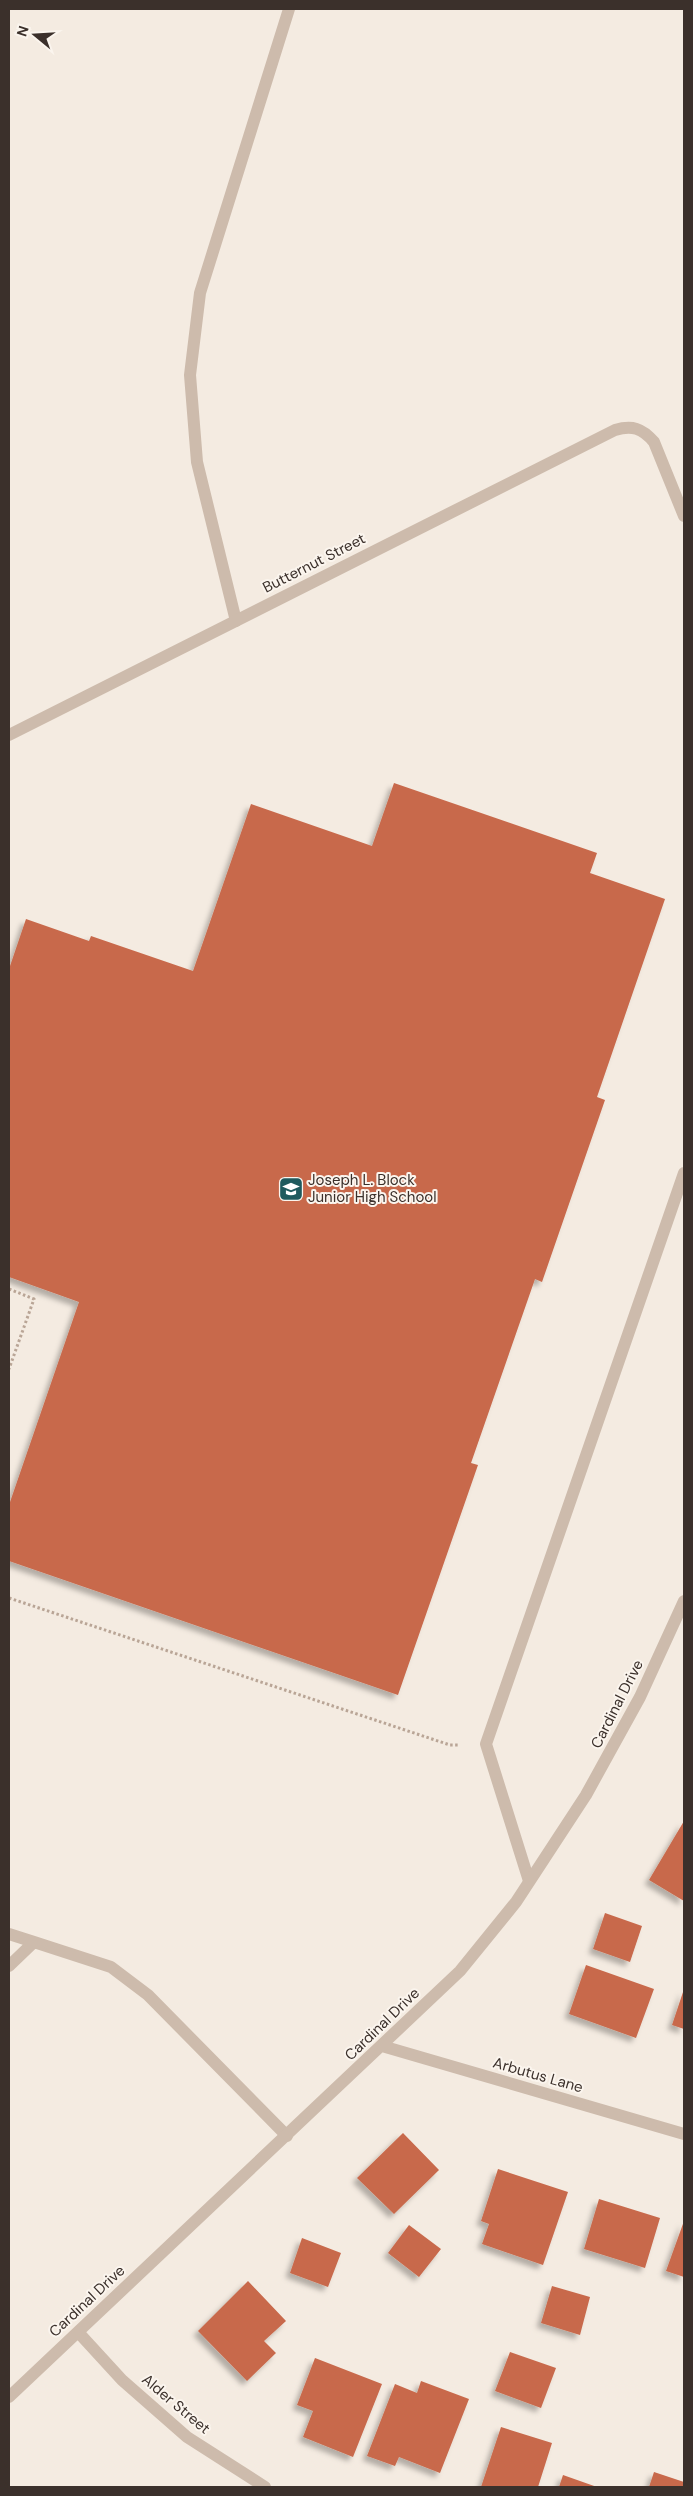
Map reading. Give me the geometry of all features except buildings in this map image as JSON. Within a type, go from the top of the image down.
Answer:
[{"type":"street","points":[[236,621],[197,462],[190,374],[200,292],[289,9]]},
{"type":"street","name":"Butternut Street","points":[[9,736],[615,430],[636,428],[646,432],[654,442],[684,516]]},
{"type":"street","points":[[529,1881],[486,1744],[684,1173]]},
{"type":"street","name":"Cardinal Drive","points":[[9,2397],[460,1971],[516,1902],[600,1770],[640,1698],[684,1601]]},
{"type":"street","points":[[9,1934],[111,1967],[148,1995],[287,2136]]},
{"type":"street","points":[[9,1966],[34,1942]]},
{"type":"street","name":"Arbutus Lane","points":[[382,2046],[684,2134]]},
{"type":"street","name":"Alder Street","points":[[78,2332],[122,2380],[187,2437],[265,2487]]},
{"type":"path","points":[[9,1289],[34,1298],[9,1369]]},
{"type":"path","points":[[9,1598],[450,1745],[486,1744]]},
{"type":"place","name":"Joseph L. Block Junior High School","points":[[291,1189]]}]
